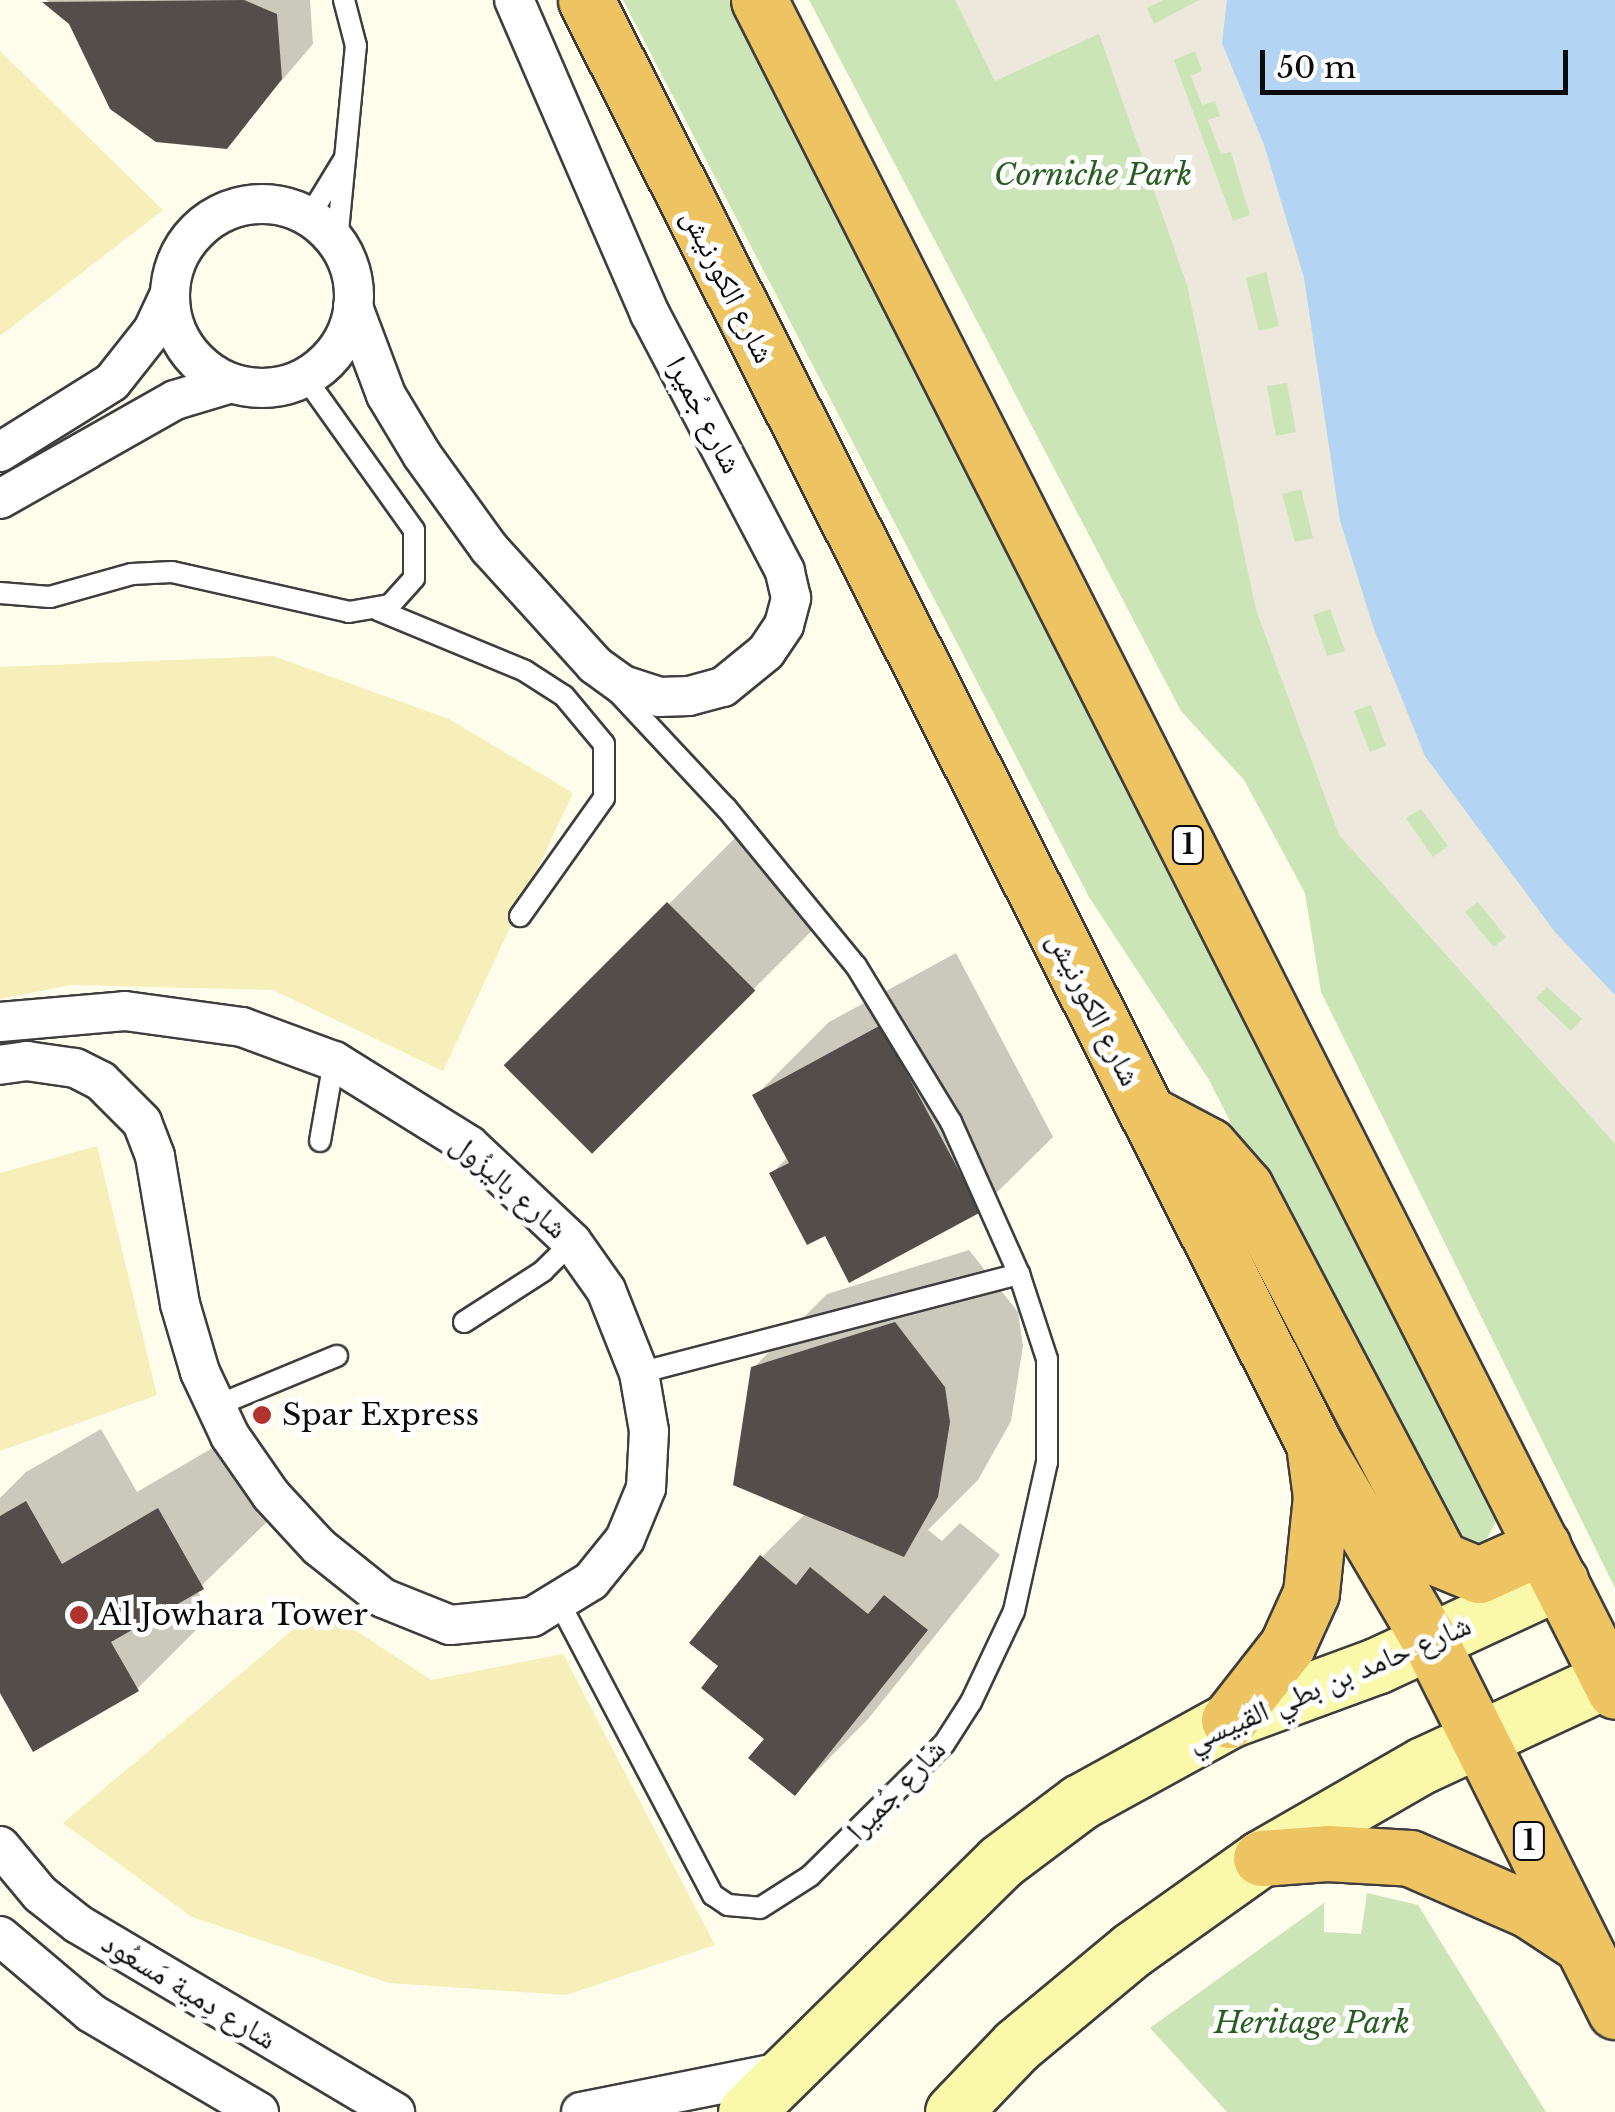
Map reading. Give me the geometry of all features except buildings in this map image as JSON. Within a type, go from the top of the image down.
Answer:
[{"type":"highway","name":"شارع الكورنيش","points":[[586,0],[1314,1444],[1430,1641],[1615,2011]]},
{"type":"highway","name":"1","points":[[759,0],[1612,1685]]},
{"type":"highway","points":[[1147,1113],[1208,1146],[1246,1186],[1440,1559],[1479,1575],[1552,1564]]},
{"type":"highway","points":[[1229,1720],[1287,1646],[1311,1593],[1321,1497],[1314,1444]]},
{"type":"highway","points":[[1262,1858],[1327,1852],[1410,1858],[1529,1910],[1579,1943]]},
{"type":"main road","name":"شارع حامد بن بطي القبيسي","points":[[746,2112],[1000,1862],[1080,1802],[1229,1720],[1430,1641],[1552,1564]]},
{"type":"main road","points":[[954,2112],[1016,2046],[1132,1948],[1262,1858],[1479,1739],[1612,1685]]},
{"type":"street","name":"شارع جُميرا","points":[[353,306],[386,395],[422,455],[489,548],[595,665],[623,685],[659,697],[722,687],[766,652],[784,625],[791,598],[786,571],[650,314],[514,0]]},
{"type":"street","points":[[0,452],[112,382],[153,330],[170,294],[185,244],[210,219],[259,203],[309,216],[337,242],[349,266],[353,306],[342,340],[305,378],[261,388],[232,383],[175,400],[0,499]]},
{"type":"street","points":[[170,294],[186,348],[232,383]]},
{"type":"street","name":"شارع باليزُول","points":[[0,1022],[126,1011],[180,1015],[242,1027],[334,1061],[469,1145],[572,1242],[606,1290],[640,1373],[649,1431],[646,1488],[625,1539],[591,1581],[559,1602],[499,1624],[450,1625],[383,1598],[319,1547],[271,1495],[216,1406],[180,1304],[154,1156],[142,1122],[101,1081],[76,1068],[39,1062],[0,1065]]},
{"type":"street","name":"شارع دِمية مَسعُود","points":[[0,1846],[40,1894],[78,1924],[384,2109]]},
{"type":"street","points":[[0,1936],[91,2012],[260,2112]]},
{"type":"street","points":[[581,2112],[787,2072]]},
{"type":"lane","points":[[337,242],[351,148],[356,46],[344,0]]},
{"type":"lane","points":[[309,216],[351,148]]},
{"type":"lane","points":[[305,378],[414,530],[414,578],[378,610]]},
{"type":"lane","points":[[0,593],[50,597],[132,574],[172,572],[349,612],[378,610],[525,672],[564,696],[604,744],[604,798],[520,916]]},
{"type":"lane","name":"شارع جُميرا","points":[[559,1602],[714,1895],[744,1909],[774,1903],[810,1876],[944,1744],[1014,1611],[1041,1513],[1049,1410],[1047,1359],[1019,1274],[952,1122],[856,966],[595,665]]},
{"type":"lane","points":[[320,1141],[334,1061]]},
{"type":"lane","points":[[464,1322],[543,1272],[572,1242]]},
{"type":"lane","points":[[640,1373],[1019,1274]]},
{"type":"lane","points":[[216,1406],[337,1356]]},
{"type":"green space","points":[[623,0],[729,0],[1498,1518],[1479,1553],[1447,1546],[1209,1080],[1089,897]]},
{"type":"green space","name":"Corniche Park","points":[[809,0],[1227,0],[1222,43],[1555,932],[1615,995],[1615,1588],[1321,992],[1305,893],[1244,780],[1181,711]]},
{"type":"green space","name":"Heritage Park","points":[[1367,1893],[1418,1905],[1546,2112],[1227,2112],[1150,2028],[1324,1903],[1324,1932],[1361,1934]]},
{"type":"sand","points":[[0,51],[163,210],[0,336]]},
{"type":"sand","points":[[273,656],[449,719],[573,793],[443,1071],[273,990],[71,985],[0,999],[0,667]]},
{"type":"sand","points":[[97,1146],[157,1395],[0,1451],[0,1173]]},
{"type":"sand","points":[[320,1607],[431,1680],[563,1654],[715,1945],[566,1995],[389,1983],[192,1917],[63,1823]]},
{"type":"shaded area","points":[[955,0],[1163,0],[1147,8],[1154,24],[1199,0],[1227,0],[1222,43],[1264,145],[1304,277],[1340,520],[1374,629],[1425,756],[1555,932],[1615,995],[1615,1144],[1339,835],[1256,610],[1187,285],[1099,34],[995,81]],"holes":[[[1195,51],[1202,71],[1191,76],[1202,105],[1215,101],[1220,116],[1208,120],[1221,154],[1231,152],[1250,215],[1233,221],[1174,60]],[[1266,272],[1279,326],[1259,331],[1246,278]],[[1287,383],[1296,432],[1276,436],[1267,386]],[[1301,489],[1313,538],[1295,542],[1282,494]],[[1330,609],[1345,651],[1327,656],[1313,615]],[[1371,705],[1386,746],[1370,752],[1354,711]],[[1421,809],[1448,846],[1433,857],[1406,818]],[[1478,902],[1506,937],[1494,947],[1465,912]],[[1547,987],[1582,1019],[1571,1031],[1536,998]]]},
{"type":"water","points":[[1227,0],[1615,0],[1615,995],[1555,932],[1425,756],[1374,629],[1340,520],[1304,277],[1264,145],[1222,43]]},
{"type":"place","name":"Spar Express","points":[[262,1415]]},
{"type":"place","name":"Al Jowhara Tower","points":[[79,1615]]}]
